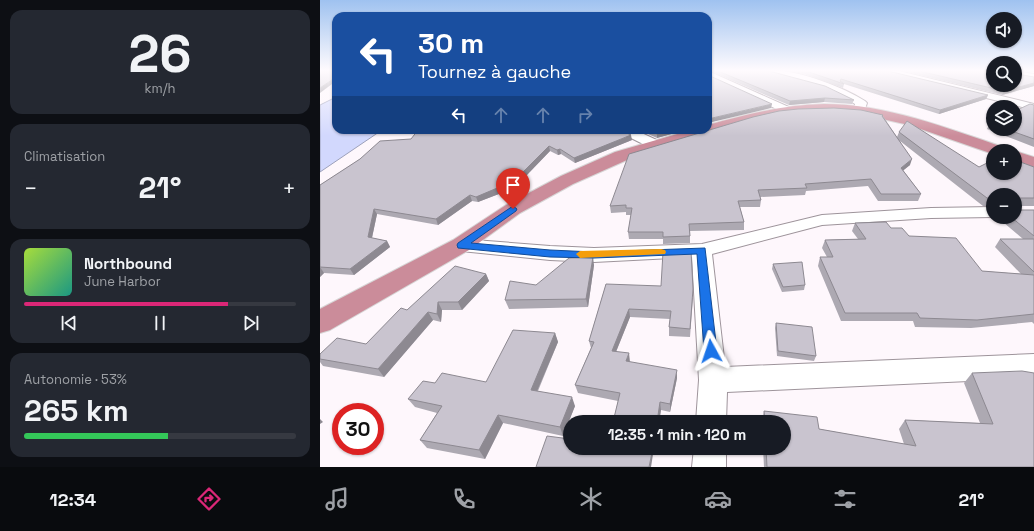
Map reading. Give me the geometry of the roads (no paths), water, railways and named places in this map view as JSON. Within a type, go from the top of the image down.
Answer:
[{"type":"highway","points":[[712,129],[758,115],[787,110],[837,108],[860,110],[903,119],[986,146]]},
{"type":"highway","points":[[320,322],[461,245],[513,209],[566,180],[621,156],[694,134]]},
{"type":"highway","points":[[1022,158],[1034,162]]},
{"type":"street","points":[[749,93],[787,110]]},
{"type":"street","points":[[842,93],[861,103],[860,110]]},
{"type":"street","points":[[979,93],[1034,107]]},
{"type":"street","points":[[633,134],[656,145]]},
{"type":"street","points":[[461,245],[550,253],[594,255],[702,250],[822,220],[931,213],[986,212]]},
{"type":"street","points":[[702,250],[713,380],[711,415]]},
{"type":"street","points":[[713,380],[1034,366]]},
{"type":"street","points":[[709,467],[710,455]]},
{"type":"water","points":[[332,99],[332,134],[376,134],[320,172],[320,105]]}]
